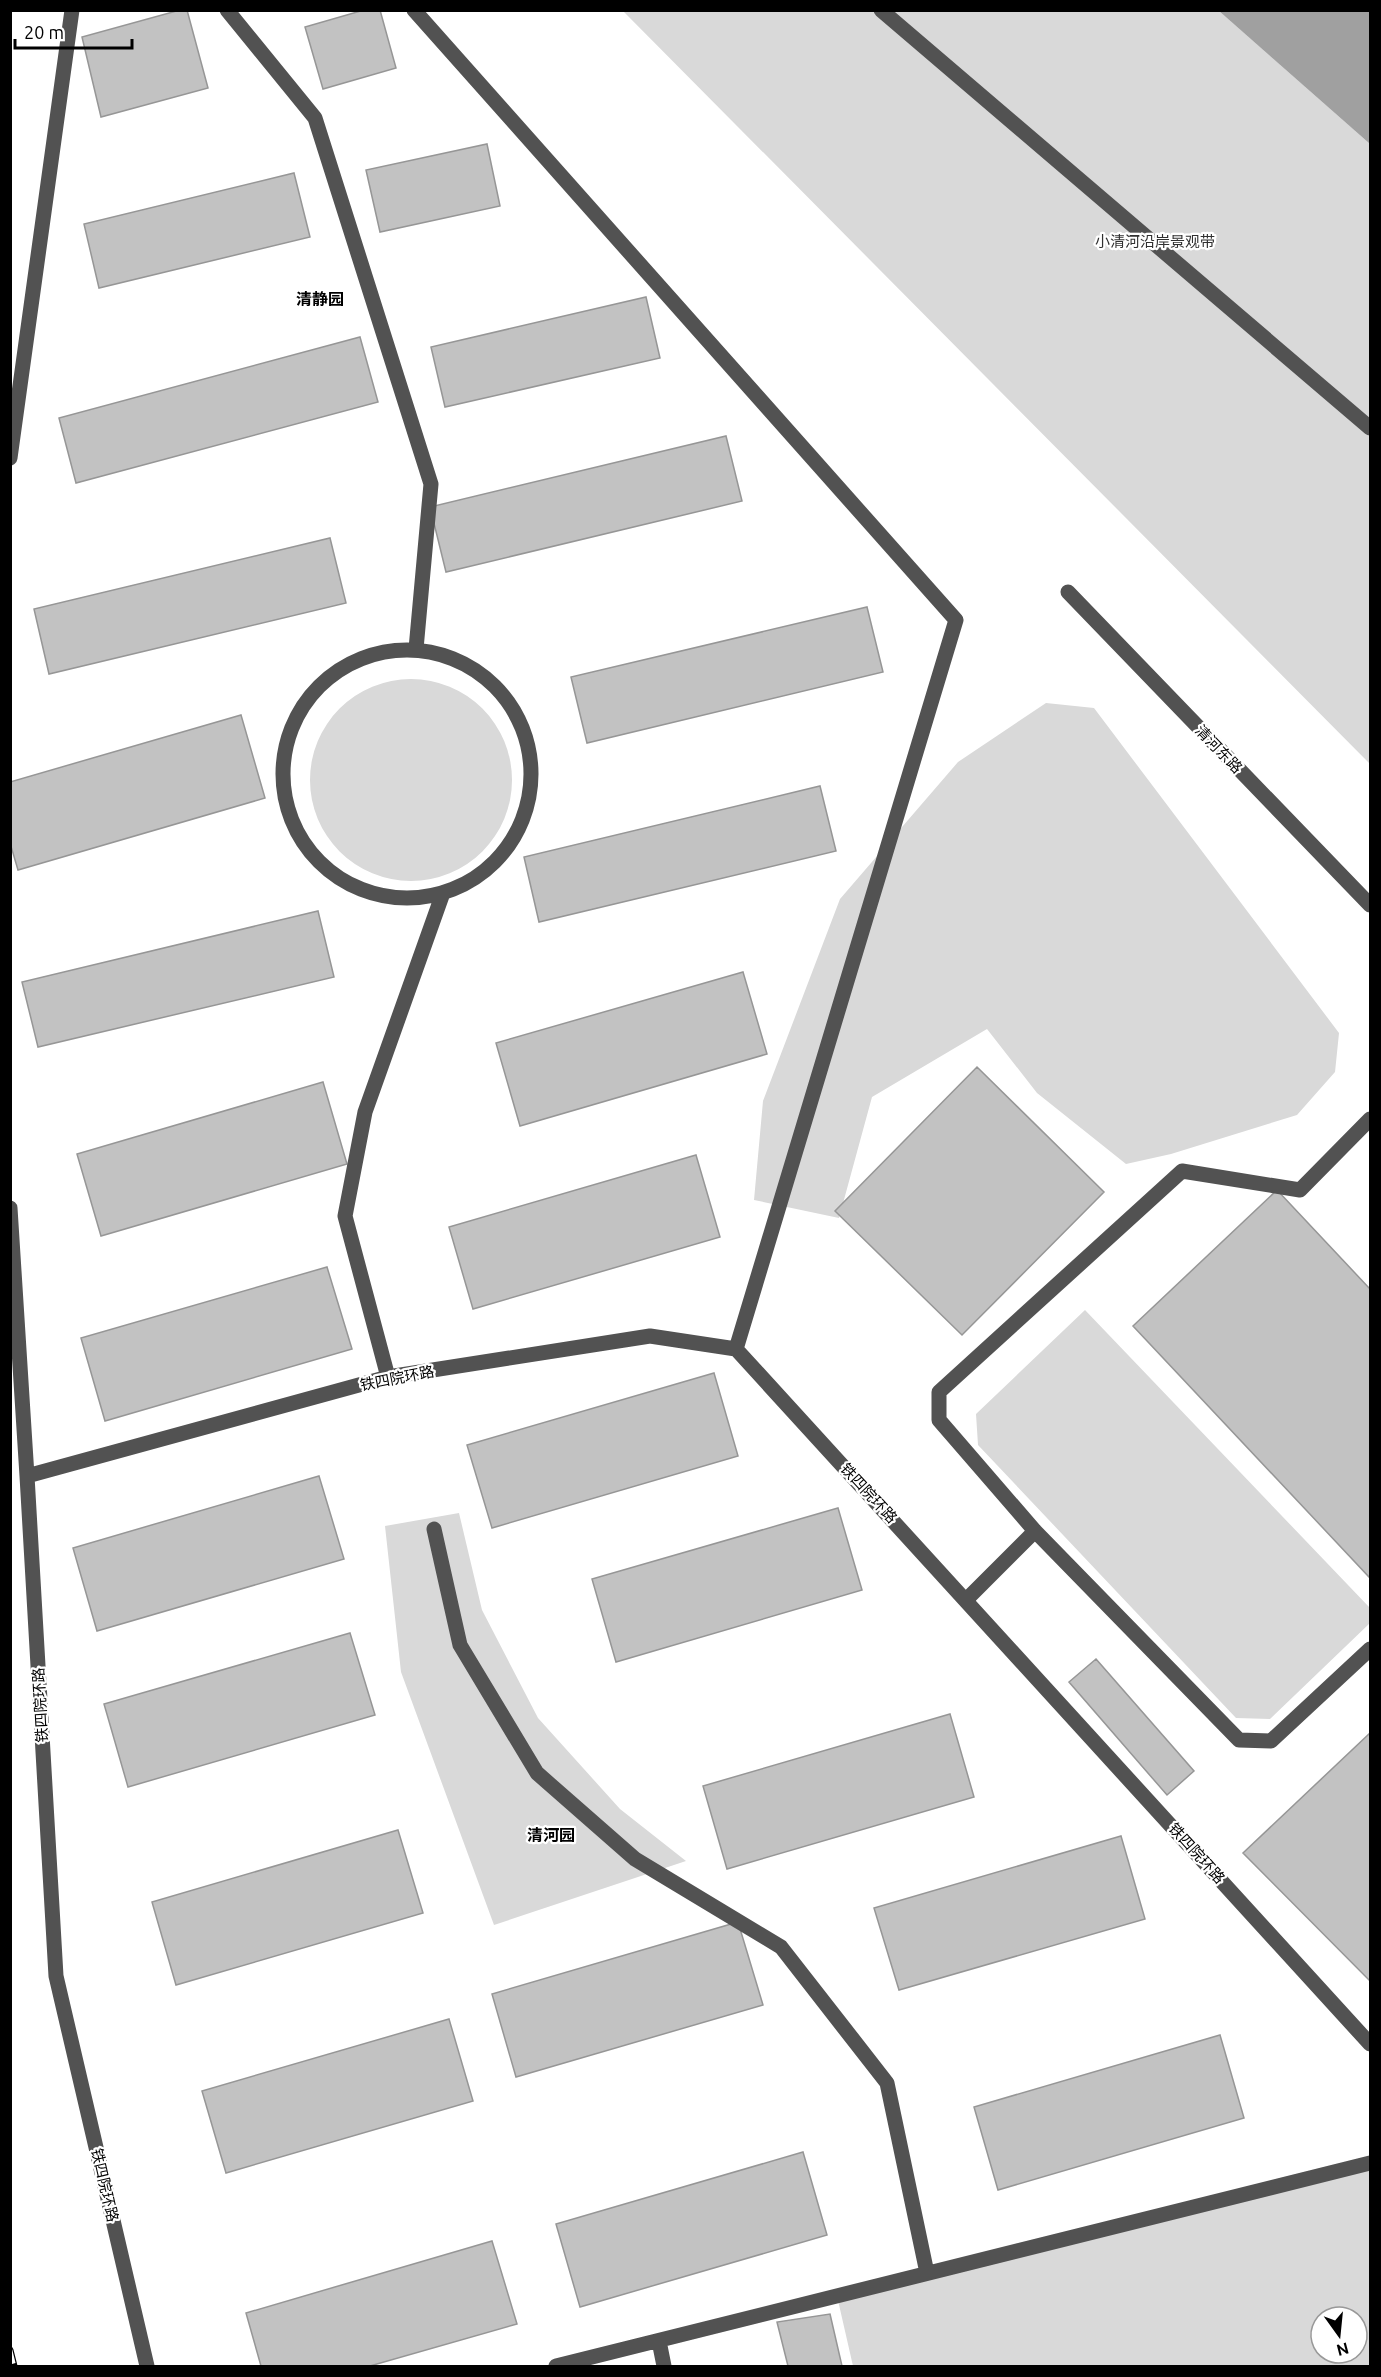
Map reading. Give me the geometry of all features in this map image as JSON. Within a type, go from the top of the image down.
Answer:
[{"type":"street","points":[[10,458],[72,10]]},
{"type":"street","points":[[227,10],[315,118],[431,484],[416,649]]},
{"type":"street","points":[[414,10],[956,620],[736,1349]]},
{"type":"street","points":[[881,10],[1371,428]]},
{"type":"street","name":"清河东路","points":[[1068,592],[1371,905]]},
{"type":"street","points":[[416,649],[458,659],[494,683],[520,718],[532,760],[529,803],[512,842],[482,874],[443,893],[404,899],[365,892],[331,873],[304,844],[287,809],[282,770],[289,731],[309,697],[337,670],[372,654],[416,649]]},
{"type":"street","points":[[388,1377],[345,1216],[365,1112],[443,893]]},
{"type":"street","points":[[1371,1119],[1300,1190],[1182,1171],[939,1392],[939,1420],[1035,1532],[1239,1740],[1272,1741],[1371,1649]]},
{"type":"street","points":[[10,1208],[27,1476]]},
{"type":"street","name":"铁四院环路","points":[[147,2367],[56,1976],[27,1476],[388,1377],[650,1336],[736,1349],[967,1599],[1371,2044]]},
{"type":"street","points":[[434,1529],[460,1645],[537,1773],[635,1858],[781,1947],[887,2083],[927,2274]]},
{"type":"street","points":[[967,1599],[1035,1532]]},
{"type":"street","points":[[556,2367],[1371,2163]]},
{"type":"street","points":[[658,2341],[664,2367]]},
{"type":"green space","name":"小清河沿岸景观带","points":[[623,11],[1219,11],[1370,144],[1370,764]]},
{"type":"green space","points":[[411,679],[431,681],[458,691],[475,702],[489,716],[504,742],[510,760],[512,780],[510,800],[500,827],[489,844],[475,858],[449,873],[431,879],[411,881],[391,879],[364,869],[347,858],[333,844],[318,818],[312,800],[310,780],[312,760],[322,733],[333,716],[347,702],[373,687],[391,681]]},
{"type":"green space","points":[[1046,703],[1094,708],[1339,1033],[1335,1072],[1297,1115],[1171,1154],[1126,1164],[1037,1093],[987,1029],[872,1097],[839,1218],[754,1200],[763,1101],[840,899],[958,762]]},
{"type":"green space","points":[[1085,1310],[1370,1608],[1370,1623],[1270,1719],[1236,1718],[978,1445],[976,1414]]},
{"type":"green space","points":[[459,1513],[482,1610],[538,1718],[620,1809],[686,1861],[494,1925],[401,1672],[385,1526]]},
{"type":"green space","points":[[1370,2162],[1370,2366],[853,2366],[837,2296]]},
{"type":"shaded area","points":[[1219,11],[1370,11],[1370,144]]},
{"type":"building","points":[[187,10],[208,88],[101,117],[82,37]]},
{"type":"building","points":[[364,10],[380,10],[396,68],[323,89],[305,27]]},
{"type":"building","points":[[487,144],[500,206],[380,232],[366,170]]},
{"type":"building","points":[[294,173],[310,237],[99,288],[84,224]]},
{"type":"building","points":[[646,297],[660,358],[445,407],[431,347]]},
{"type":"building","points":[[360,337],[378,402],[76,483],[59,418]]},
{"type":"building","points":[[726,436],[742,501],[446,572],[430,507]]},
{"type":"building","points":[[330,538],[346,603],[49,674],[34,609]]},
{"type":"building","points":[[867,607],[883,672],[587,743],[571,677]]},
{"type":"building","points":[[241,715],[265,798],[18,870],[10,843],[10,782]]},
{"type":"building","points":[[820,786],[836,851],[539,922],[524,857]]},
{"type":"building","points":[[318,911],[334,977],[38,1047],[22,982]]},
{"type":"building","points":[[743,972],[767,1054],[520,1126],[496,1043]]},
{"type":"building","points":[[977,1067],[1104,1192],[962,1335],[835,1211]]},
{"type":"building","points":[[323,1082],[347,1164],[101,1236],[77,1154]]},
{"type":"building","points":[[696,1155],[720,1237],[473,1309],[449,1227]]},
{"type":"building","points":[[1277,1190],[1370,1289],[1370,1578],[1133,1326]]},
{"type":"building","points":[[327,1267],[352,1349],[105,1421],[81,1338]]},
{"type":"building","points":[[714,1373],[738,1456],[492,1528],[467,1445]]},
{"type":"building","points":[[319,1476],[344,1559],[97,1631],[73,1548]]},
{"type":"building","points":[[838,1508],[862,1590],[616,1662],[592,1579]]},
{"type":"building","points":[[350,1633],[375,1715],[128,1787],[104,1704]]},
{"type":"building","points":[[1096,1659],[1194,1771],[1167,1795],[1069,1682]]},
{"type":"building","points":[[950,1714],[974,1797],[727,1869],[703,1786]]},
{"type":"building","points":[[1370,1733],[1370,1981],[1243,1853]]},
{"type":"building","points":[[398,1830],[423,1913],[176,1985],[152,1902]]},
{"type":"building","points":[[1121,1836],[1145,1919],[899,1990],[874,1908]]},
{"type":"building","points":[[738,1922],[763,2005],[516,2077],[492,1994]]},
{"type":"building","points":[[449,2019],[473,2101],[226,2173],[202,2091]]},
{"type":"building","points":[[1220,2035],[1244,2118],[998,2190],[974,2107]]},
{"type":"building","points":[[803,2152],[827,2235],[580,2307],[556,2224]]},
{"type":"building","points":[[492,2241],[517,2324],[370,2366],[261,2366],[246,2313]]},
{"type":"building","points":[[830,2314],[842,2366],[788,2366],[777,2322]]},
{"type":"railway","points":[[10,2350],[14,2366]]},
{"type":"district","name":"清静园","points":[[320,299]]},
{"type":"district","name":"清河园","points":[[551,1835]]}]
